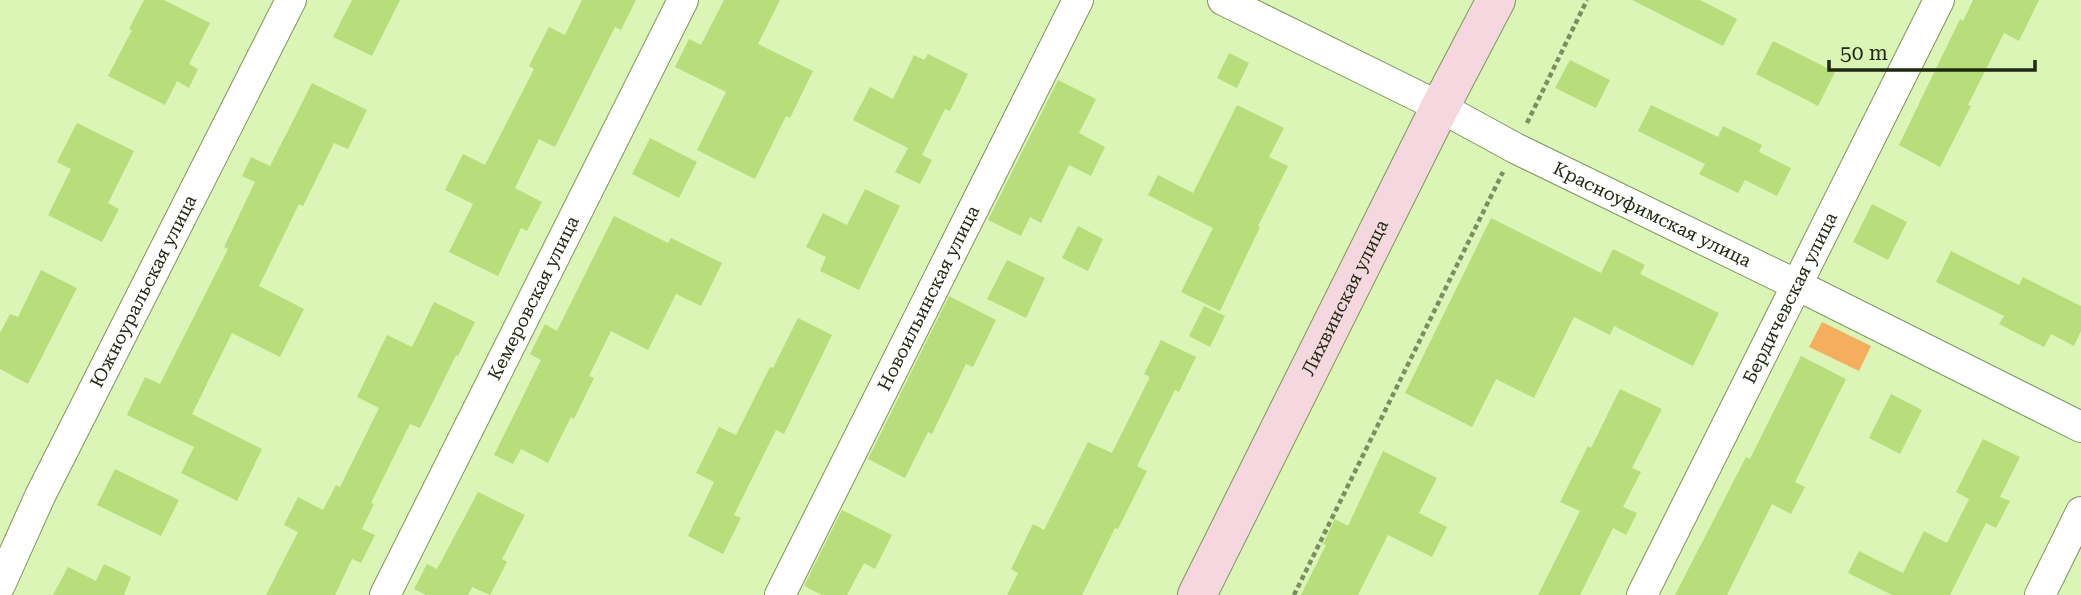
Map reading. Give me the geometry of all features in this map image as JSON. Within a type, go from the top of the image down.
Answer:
[{"type":"main road","name":"Лихвинская улица","points":[[1197,595],[1496,0]]},
{"type":"street","name":"Южноуральская улица","points":[[0,585],[25,526],[290,0]]},
{"type":"street","name":"Кемеровская улица","points":[[385,595],[683,0]]},
{"type":"street","name":"Новоильинская улица","points":[[780,595],[1078,0]]},
{"type":"street","name":"Красноуфимская улица","points":[[1223,0],[2081,427]]},
{"type":"street","name":"Бердичевская улица","points":[[1642,595],[1939,0]]},
{"type":"street","points":[[2040,595],[2081,512]]},
{"type":"path","points":[[1294,595],[1587,0]]},
{"type":"shaded area","points":[[1822,322],[1871,346],[1859,371],[1809,347]]},
{"type":"building","points":[[144,0],[164,0],[210,23],[189,64],[198,69],[189,88],[177,81],[165,105],[108,76]]},
{"type":"building","points":[[352,0],[400,0],[372,56],[333,37]]},
{"type":"building","points":[[582,0],[636,0],[621,30],[615,27],[555,147],[539,139],[515,188],[542,202],[527,231],[521,228],[498,276],[449,252],[473,204],[445,190],[463,154],[485,165],[534,69],[529,66],[549,27],[565,35]]},
{"type":"building","points":[[724,0],[780,0],[758,44],[813,71],[790,118],[786,116],[755,179],[697,150],[726,92],[675,67],[689,39],[701,45]]},
{"type":"building","points":[[1632,0],[1700,0],[1737,19],[1723,46]]},
{"type":"building","points":[[1973,0],[2039,0],[2019,41],[2004,33],[1940,167],[1899,145],[1960,19],[1963,21]]},
{"type":"building","points":[[1773,41],[1835,72],[1818,106],[1756,74]]},
{"type":"building","points":[[1229,53],[1249,63],[1237,88],[1217,78]]},
{"type":"building","points":[[928,54],[968,74],[950,111],[945,109],[922,155],[932,160],[920,184],[895,172],[908,148],[853,120],[870,87],[893,99],[914,55],[924,60]]},
{"type":"building","points":[[1570,60],[1610,80],[1596,108],[1555,88]]},
{"type":"building","points":[[1058,80],[1096,99],[1079,133],[1105,147],[1091,176],[1069,165],[1041,223],[1030,217],[1021,236],[988,220]]},
{"type":"building","points":[[312,83],[367,110],[348,149],[334,143],[303,206],[299,204],[259,286],[304,309],[280,357],[232,333],[192,414],[262,449],[237,501],[181,473],[194,447],[127,415],[145,377],[160,384],[228,249],[224,247],[255,182],[242,176],[251,157],[270,166]]},
{"type":"building","points":[[1237,105],[1284,128],[1269,157],[1288,166],[1220,311],[1181,292],[1213,228],[1148,195],[1158,175],[1193,193]]},
{"type":"building","points":[[1651,105],[1718,137],[1723,126],[1762,145],[1759,152],[1791,168],[1777,196],[1745,180],[1738,193],[1699,174],[1705,164],[1638,131]]},
{"type":"building","points":[[77,123],[134,151],[108,203],[119,209],[102,242],[48,215],[71,169],[57,162]]},
{"type":"building","points":[[650,138],[697,162],[679,198],[632,174]]},
{"type":"building","points":[[865,189],[900,206],[859,290],[820,271],[826,257],[806,247],[823,213],[847,225]]},
{"type":"building","points":[[1872,204],[1907,222],[1888,260],[1853,242]]},
{"type":"building","points":[[614,216],[668,243],[671,238],[722,263],[701,306],[676,294],[648,350],[611,331],[589,376],[594,378],[548,463],[521,449],[513,464],[494,455],[541,360],[530,354],[545,324],[557,331]]},
{"type":"building","points":[[1491,218],[1601,273],[1613,249],[1645,265],[1640,274],[1719,313],[1693,366],[1614,326],[1610,335],[1574,317],[1534,398],[1496,379],[1472,427],[1405,393]]},
{"type":"building","points":[[1078,226],[1103,239],[1088,271],[1062,258]]},
{"type":"building","points":[[1951,251],[2019,285],[2023,277],[2081,306],[2081,331],[2074,346],[2051,334],[2044,347],[1999,324],[2004,316],[1936,282]]},
{"type":"building","points":[[1007,260],[1045,278],[1026,318],[987,299]]},
{"type":"building","points":[[41,270],[77,288],[28,384],[0,369],[0,333],[10,314],[18,317]]},
{"type":"building","points":[[949,296],[996,320],[973,367],[966,364],[932,434],[928,432],[905,478],[868,459]]},
{"type":"building","points":[[434,302],[475,322],[420,428],[410,424],[371,503],[374,504],[362,529],[375,535],[361,563],[352,559],[335,595],[266,595],[298,532],[284,525],[298,497],[323,510],[336,485],[340,487],[379,408],[357,397],[387,335],[412,347]]},
{"type":"building","points":[[1204,306],[1225,316],[1210,347],[1189,336]]},
{"type":"building","points":[[798,318],[832,335],[784,434],[776,430],[734,515],[741,518],[723,554],[688,536],[714,482],[696,473],[719,427],[736,435]]},
{"type":"building","points":[[1161,340],[1196,357],[1179,392],[1175,390],[1137,466],[1147,471],[1082,595],[1007,595],[1018,573],[1011,569],[1033,524],[1044,530],[1088,442],[1112,453],[1150,377],[1144,374]]},
{"type":"building","points":[[1801,356],[1846,379],[1795,482],[1805,487],[1791,514],[1772,504],[1727,595],[1675,595],[1746,457],[1750,459]]},
{"type":"building","points":[[1620,389],[1662,409],[1632,468],[1641,472],[1623,507],[1637,513],[1626,535],[1613,528],[1580,595],[1538,595],[1580,511],[1560,502]]},
{"type":"building","points":[[1891,394],[1922,410],[1900,454],[1869,438]]},
{"type":"building","points":[[1983,439],[2020,457],[2000,497],[2010,501],[1996,528],[1986,523],[1950,595],[1892,595],[1848,573],[1859,551],[1903,573],[1924,531],[1947,543],[1969,499],[1956,492]]},
{"type":"building","points":[[1383,451],[1437,478],[1419,513],[1447,527],[1432,557],[1388,535],[1358,595],[1301,595],[1326,545],[1323,544],[1335,519],[1348,526]]},
{"type":"building","points":[[115,469],[179,500],[161,536],[97,505]]},
{"type":"building","points":[[478,492],[525,515],[502,559],[507,562],[490,595],[472,587],[468,595],[426,595],[414,589],[427,564],[437,569]]},
{"type":"building","points":[[842,510],[892,535],[875,569],[864,563],[847,595],[822,595],[804,586]]},
{"type":"building","points":[[104,564],[131,577],[124,595],[53,595],[68,567],[96,581]]}]
